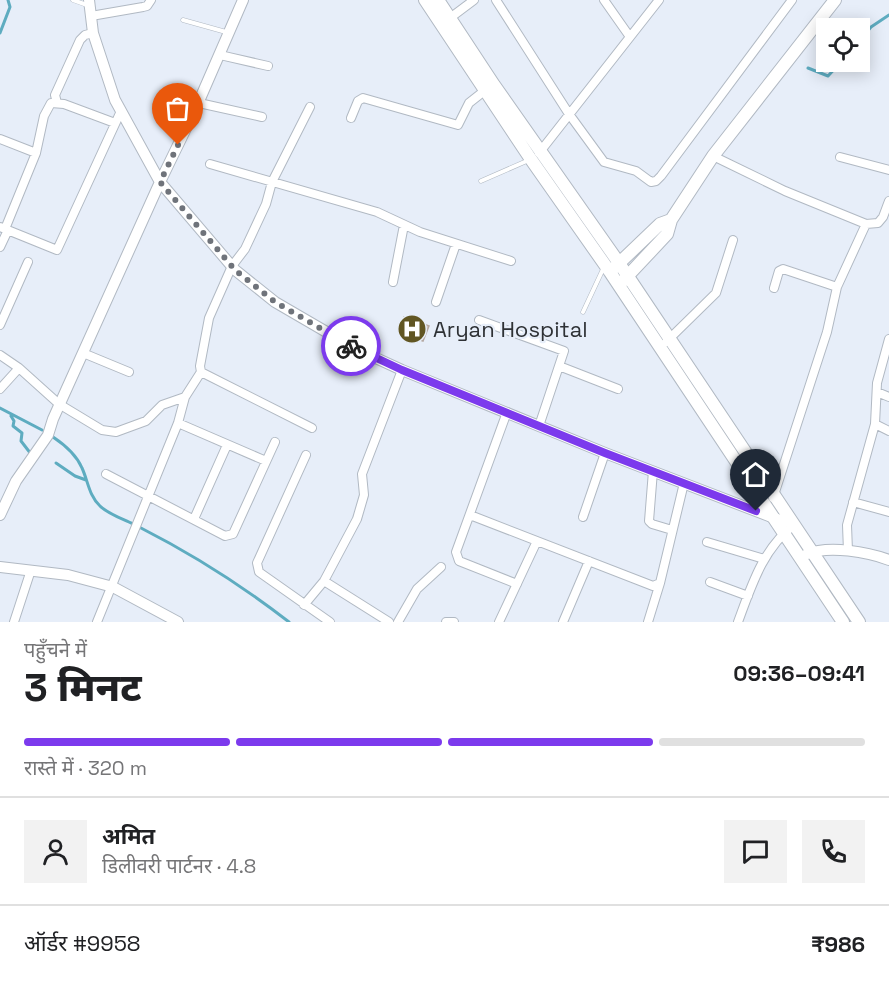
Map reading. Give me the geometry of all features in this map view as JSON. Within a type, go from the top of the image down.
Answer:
[{"type":"main road","points":[[425,0],[446,21]]},
{"type":"main road","points":[[438,0],[446,21],[489,88],[611,267],[623,281],[771,514],[790,527],[812,552],[859,622]]},
{"type":"main road","points":[[623,281],[667,234],[671,220],[713,156],[835,0]]},
{"type":"main road","points":[[611,267],[660,224],[671,220]]},
{"type":"main road","points":[[664,343],[774,494],[790,527],[799,557],[843,622]]},
{"type":"street","points":[[151,0],[147,6],[143,7],[90,7],[93,33],[115,100],[160,182],[232,266],[275,302],[354,348],[402,370],[605,453],[771,514],[774,494],[826,332],[837,287],[866,224]]},
{"type":"street","points":[[0,514],[15,481],[48,435],[59,404],[160,182],[199,103],[243,0]]},
{"type":"street","points":[[446,21],[474,0]]},
{"type":"street","points":[[496,0],[569,114],[604,162],[636,171],[651,182],[656,181],[792,0]]},
{"type":"street","points":[[604,0],[630,37]]},
{"type":"street","points":[[536,155],[659,0]]},
{"type":"street","points":[[57,102],[55,94],[80,40],[85,35],[93,33]]},
{"type":"street","points":[[220,55],[268,66]]},
{"type":"street","points":[[351,118],[358,100],[363,98],[458,125],[469,103],[489,88]]},
{"type":"street","points":[[0,247],[4,229],[36,153],[47,108],[51,103],[57,102],[115,123]]},
{"type":"street","points":[[199,103],[262,117]]},
{"type":"street","points":[[97,622],[178,423],[185,396],[201,372],[200,366],[209,318],[232,266],[245,249],[266,204],[272,182],[310,107]]},
{"type":"street","points":[[4,229],[57,250],[121,111]]},
{"type":"street","points":[[0,139],[36,153]]},
{"type":"street","points":[[713,156],[785,191],[866,224],[878,223],[884,217],[889,201]]},
{"type":"street","points":[[840,157],[889,170]]},
{"type":"street","points":[[210,164],[377,212],[404,225],[511,261]]},
{"type":"street","points":[[393,282],[404,225]]},
{"type":"street","points":[[664,343],[716,293],[733,240]]},
{"type":"street","points":[[436,302],[456,244]]},
{"type":"street","points":[[0,325],[28,262]]},
{"type":"street","points":[[774,288],[779,271],[783,269],[837,287]]},
{"type":"street","points":[[479,320],[564,351],[539,426]]},
{"type":"street","points":[[848,551],[846,525],[875,424],[877,383],[889,339]]},
{"type":"street","points":[[83,353],[129,372]]},
{"type":"street","points":[[0,355],[19,368],[59,404],[102,430],[116,432],[146,421],[162,405],[185,396]]},
{"type":"street","points":[[559,366],[618,389]]},
{"type":"street","points":[[0,389],[19,368]]},
{"type":"street","points":[[304,605],[324,581],[357,519],[364,495],[362,474],[402,370]]},
{"type":"street","points":[[201,372],[312,428]]},
{"type":"street","points":[[877,393],[889,397]]},
{"type":"street","points":[[507,412],[456,552],[456,558],[517,584]]},
{"type":"street","points":[[178,423],[266,461]]},
{"type":"street","points":[[875,424],[889,431]]},
{"type":"street","points":[[106,474],[225,536],[233,534],[275,442]]},
{"type":"street","points":[[194,519],[227,445]]},
{"type":"street","points":[[583,517],[605,453]]},
{"type":"street","points":[[306,455],[256,563],[259,572],[330,622]]},
{"type":"street","points":[[652,471],[649,521],[672,531]]},
{"type":"street","points":[[648,622],[660,583],[684,483]]},
{"type":"street","points":[[853,502],[889,512]]},
{"type":"street","points":[[470,514],[652,585],[660,583]]},
{"type":"street","points":[[738,622],[769,549],[790,527]]},
{"type":"street","points":[[499,622],[537,541]]},
{"type":"street","points":[[707,542],[764,559]]},
{"type":"street","points":[[799,557],[812,552],[848,551],[875,554],[889,560]]},
{"type":"street","points":[[563,622],[589,561]]},
{"type":"street","points":[[0,567],[68,575],[113,587],[178,622]]},
{"type":"street","points":[[398,622],[417,589],[441,567]]},
{"type":"street","points":[[14,622],[32,570]]},
{"type":"street","points":[[324,581],[389,622]]},
{"type":"street","points":[[710,582],[748,596]]},
{"type":"street","points":[[446,622],[454,622]]},
{"type":"lane","points":[[73,0],[90,7]]},
{"type":"lane","points":[[183,20],[229,32]]},
{"type":"lane","points":[[480,181],[536,155]]},
{"type":"lane","points":[[583,312],[611,267]]},
{"type":"building","points":[[404,317],[429,326],[423,341],[402,334],[403,330],[400,329]]},
{"type":"waterway","points":[[0,33],[10,7],[8,0]]},
{"type":"waterway","points":[[870,28],[889,15]]},
{"type":"waterway","points":[[808,68],[816,71]]},
{"type":"waterway","points":[[818,72],[828,76],[832,72]]},
{"type":"waterway","points":[[0,408],[42,430]]},
{"type":"waterway","points":[[11,416],[14,421],[13,426],[22,433],[21,441],[31,454]]},
{"type":"waterway","points":[[53,437],[77,458],[96,502],[107,511],[133,524]]},
{"type":"waterway","points":[[56,463],[75,476],[86,480]]},
{"type":"waterway","points":[[141,528],[217,571],[289,622]]},
{"type":"way so far","points":[[178,145],[160,182],[235,270],[275,302],[351,346]]},
{"type":"place","name":"Aryan Hospital","points":[[412,329]]},
{"type":"route","points":[[351,346],[402,370],[605,453],[756,511]]}]
